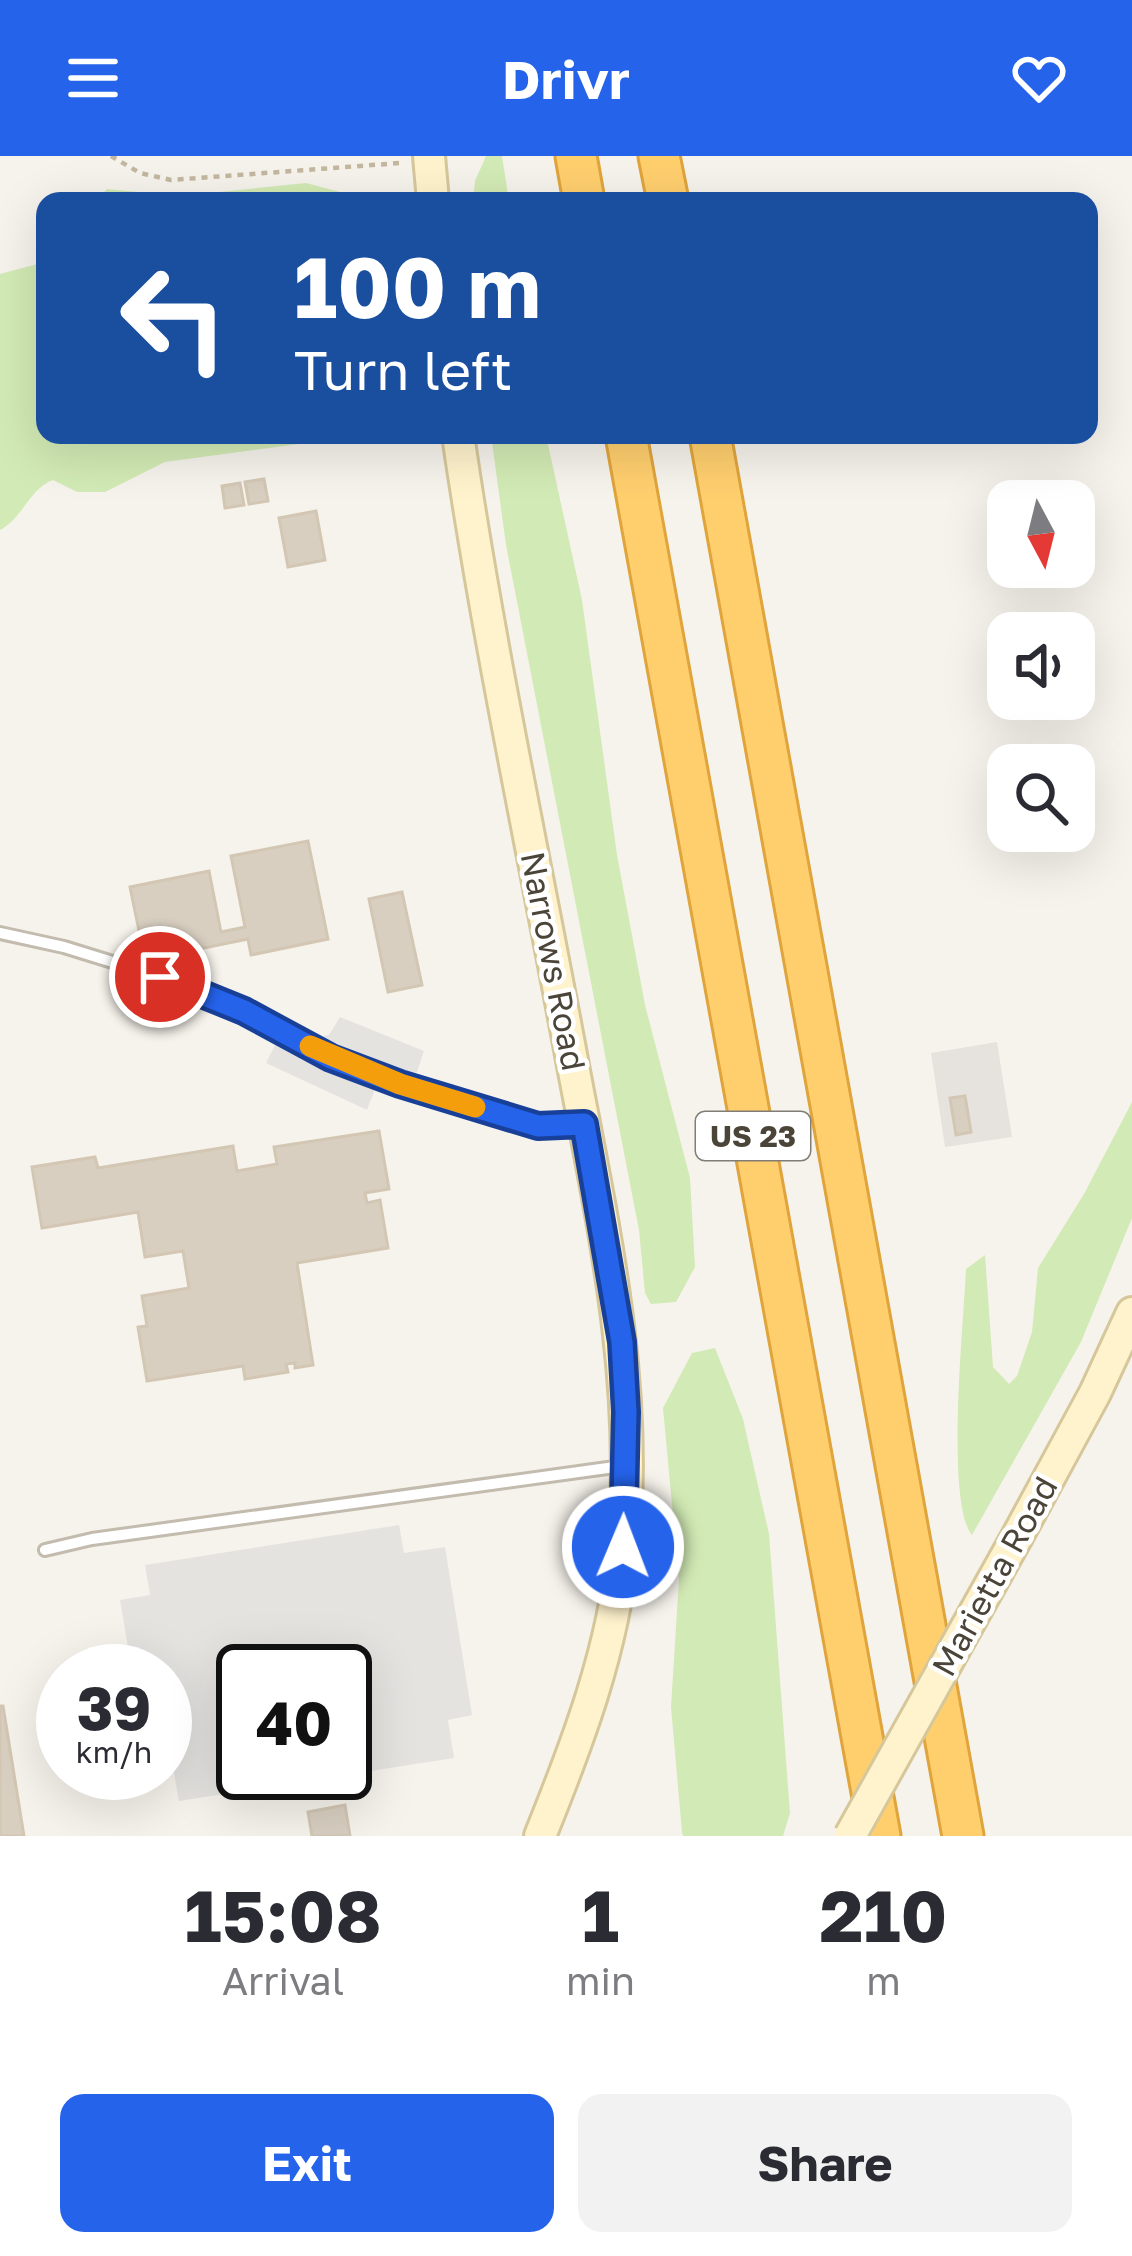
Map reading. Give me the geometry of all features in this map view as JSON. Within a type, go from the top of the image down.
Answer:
[{"type":"highway","points":[[576,156],[582,192]]},
{"type":"highway","points":[[659,156],[666,192]]},
{"type":"highway","name":"US 23","points":[[628,444],[880,1836]]},
{"type":"highway","name":"US 23","points":[[712,444],[963,1836]]},
{"type":"street","points":[[429,158],[432,192]]},
{"type":"street","name":"Narrows Road","points":[[460,444],[622,1342],[623,1547],[611,1629],[592,1702],[540,1836]]},
{"type":"street","name":"Marietta Road","points":[[850,1836],[1094,1394],[1132,1312]]},
{"type":"lane","points":[[0,933],[160,977],[244,1011],[331,1058],[400,1084],[538,1126],[584,1124]]},
{"type":"lane","points":[[45,1550],[92,1539],[625,1466]]},
{"type":"path","points":[[111,156],[140,173],[171,180],[429,158]]},
{"type":"shaded area","points":[[340,1017],[424,1051],[417,1072],[375,1089],[367,1110],[266,1063],[276,1043],[329,1035]]},
{"type":"shaded area","points":[[997,1042],[1012,1137],[945,1147],[931,1053]]},
{"type":"shaded area","points":[[399,1525],[404,1553],[445,1547],[472,1715],[448,1720],[454,1758],[372,1771],[372,1644],[216,1644],[216,1795],[192,1799],[192,1644],[127,1644],[120,1600],[150,1595],[145,1565]]},
{"type":"green space","points":[[486,156],[502,156],[508,192],[474,192]]},
{"type":"green space","points":[[306,183],[340,192],[219,192]]},
{"type":"green space","points":[[36,264],[36,444],[299,444],[165,462],[105,492],[77,492],[53,480],[0,530],[0,274]]},
{"type":"green space","points":[[492,444],[548,444],[582,600],[617,855],[645,1005],[690,1178],[695,1267],[676,1302],[651,1304],[645,1293],[639,1230],[506,545]]},
{"type":"green space","points":[[1132,1102],[1132,1218],[1081,1342],[972,1535],[959,1487],[958,1450],[966,1269],[985,1255],[993,1367],[1009,1384],[1017,1376],[1032,1332],[1038,1268]]},
{"type":"green space","points":[[715,1348],[743,1419],[769,1534],[790,1813],[783,1836],[683,1836],[682,1832],[671,1707],[679,1579],[663,1408],[692,1353]]},
{"type":"building","points":[[264,479],[268,501],[249,504],[245,482]]},
{"type":"building","points":[[240,483],[244,505],[225,508],[222,486]]},
{"type":"building","points":[[316,511],[325,560],[288,567],[279,518]]},
{"type":"building","points":[[308,841],[328,939],[251,955],[248,939],[145,960],[130,887],[209,871],[221,932],[245,927],[231,856]]},
{"type":"building","points":[[402,892],[422,985],[388,992],[369,899]]},
{"type":"building","points":[[965,1096],[971,1132],[956,1135],[950,1098]]},
{"type":"building","points":[[379,1131],[389,1189],[365,1193],[367,1203],[380,1200],[388,1248],[297,1263],[313,1365],[295,1368],[295,1363],[286,1364],[288,1372],[245,1379],[243,1366],[147,1381],[138,1327],[147,1326],[142,1296],[189,1288],[183,1251],[145,1257],[138,1212],[42,1228],[32,1167],[95,1157],[98,1168],[233,1146],[237,1171],[277,1164],[274,1147]]},
{"type":"building","points":[[3,1706],[24,1836],[0,1836]]},
{"type":"building","points":[[345,1805],[350,1836],[312,1836],[308,1812]]},
{"type":"slow traffic","points":[[310,1046],[400,1084],[475,1107]]},
{"type":"route","points":[[160,977],[244,1011],[331,1058],[400,1084],[538,1126],[584,1124],[622,1342],[626,1412],[623,1547]]}]
